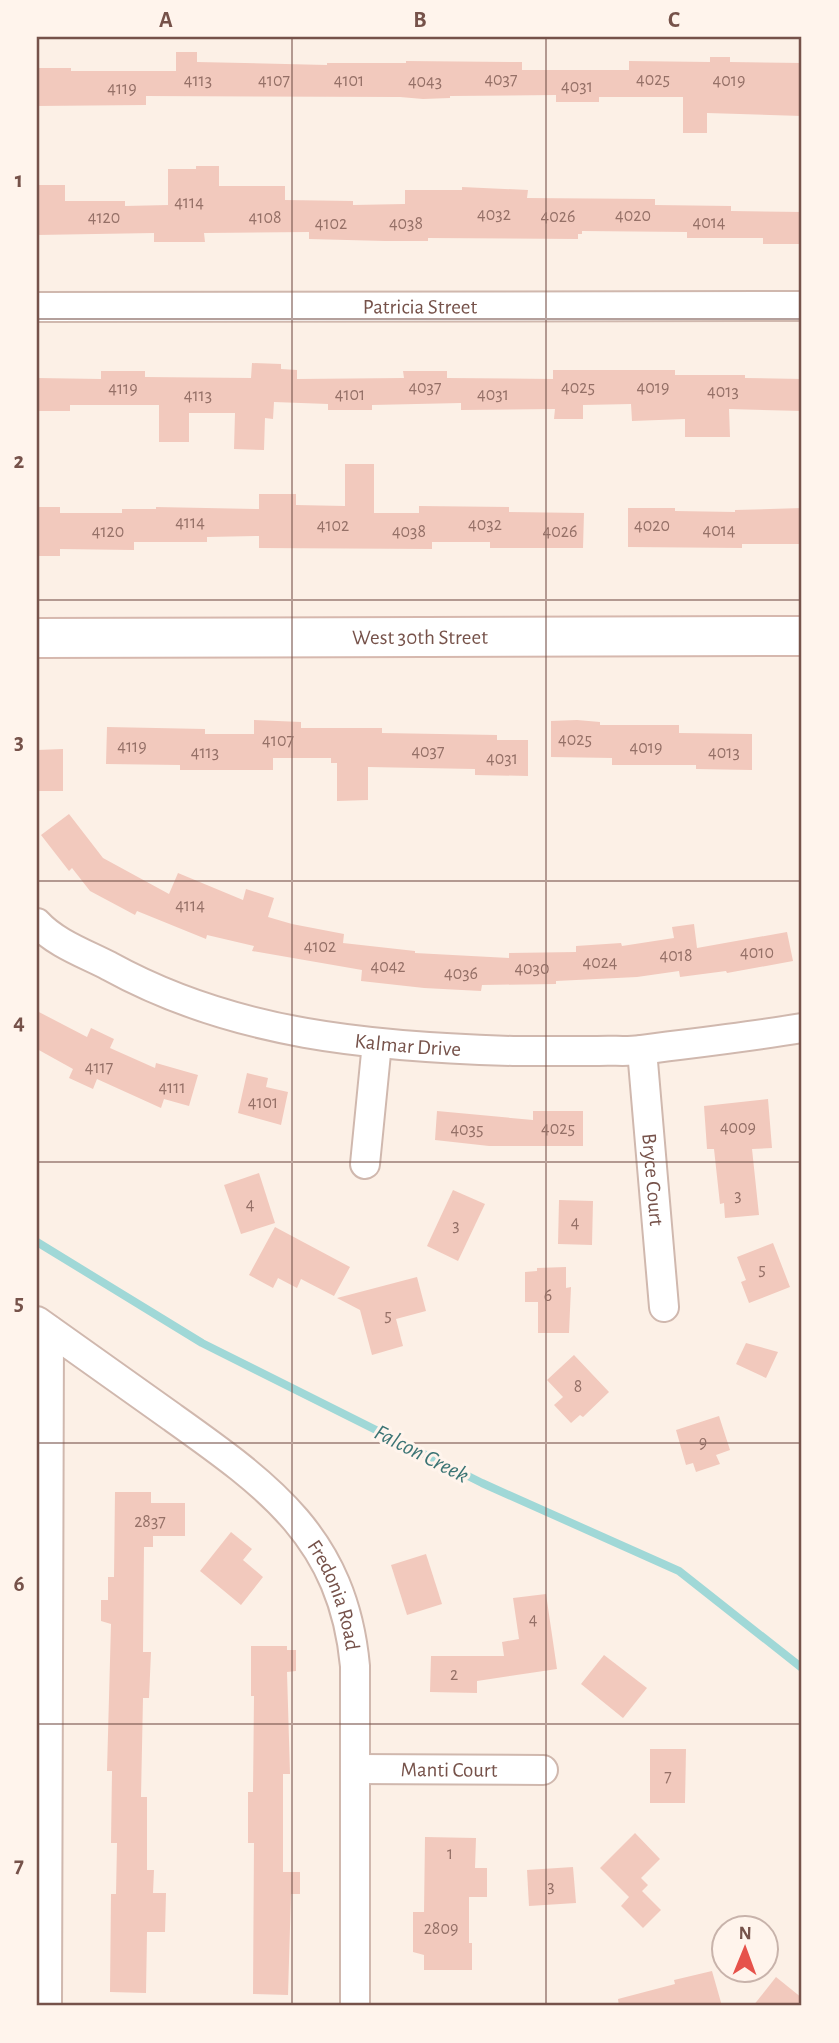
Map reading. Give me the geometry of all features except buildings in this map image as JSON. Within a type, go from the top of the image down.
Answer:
[{"type":"main road","name":"West 30th Street","points":[[37,638],[802,636]]},
{"type":"street","name":"Patricia Street","points":[[37,307],[802,306]]},
{"type":"street","name":"Kalmar Drive","points":[[37,923],[56,937],[134,980],[193,1004],[296,1031],[358,1042],[446,1049],[557,1052],[642,1050],[754,1037],[802,1028]]},
{"type":"street","points":[[365,1164],[376,1043]]},
{"type":"street","name":"Bryce Court","points":[[642,1050],[664,1307]]},
{"type":"street","points":[[43,1325],[47,2006]]},
{"type":"street","name":"Fredonia Road","points":[[43,1325],[242,1467],[288,1508],[334,1581],[352,1641],[356,1690],[355,2006]]},
{"type":"street","name":"Manti Court","points":[[356,1769],[542,1770]]},
{"type":"waterway","name":"Falcon Creek","points":[[37,1242],[202,1343],[482,1483],[679,1571],[802,1668]]}]
